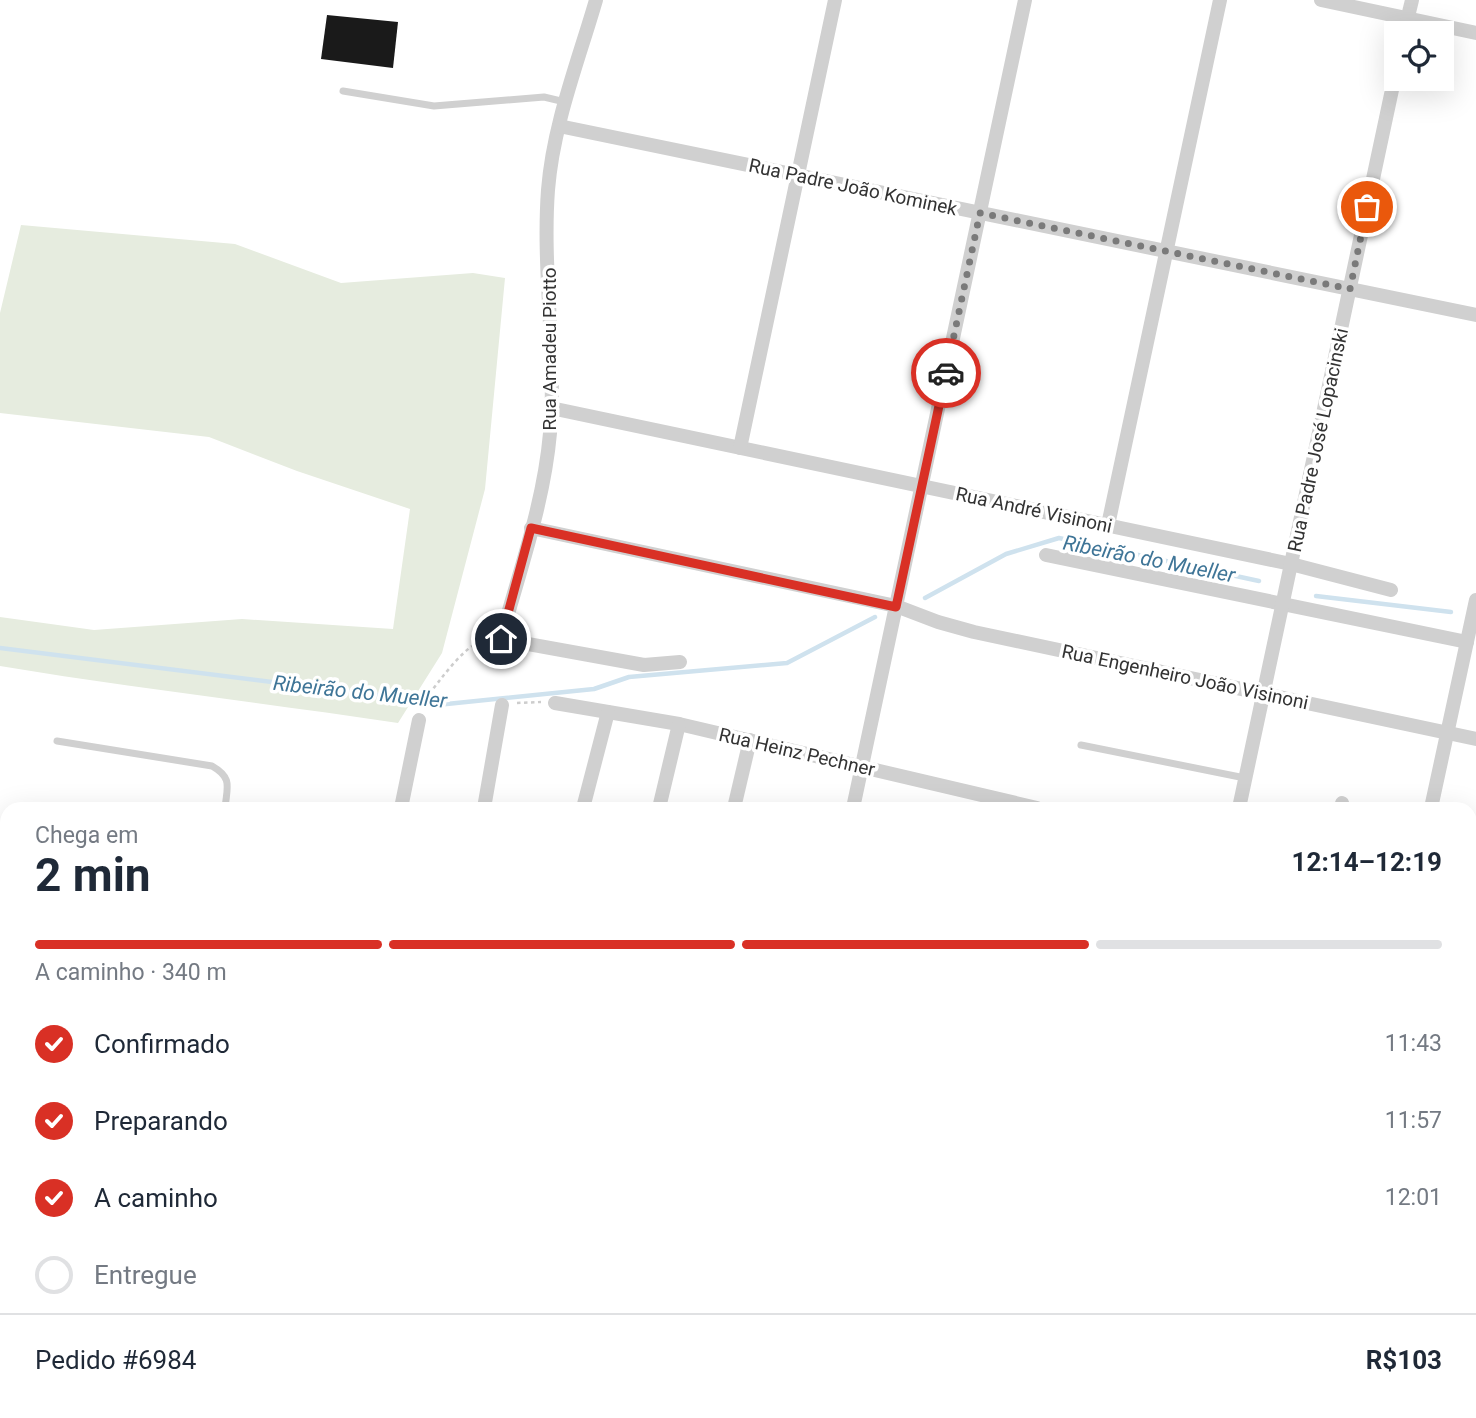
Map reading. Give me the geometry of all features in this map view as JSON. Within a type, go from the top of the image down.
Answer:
[{"type":"street","name":"Rua Amadeu Piotto","points":[[501,639],[531,528],[547,455],[551,408],[548,193],[559,126],[596,0]]},
{"type":"street","points":[[740,448],[835,0]]},
{"type":"street","points":[[854,802],[1025,0]]},
{"type":"street","points":[[1108,525],[1220,0]]},
{"type":"street","points":[[1321,0],[1390,21]]},
{"type":"street","points":[[1407,21],[1412,0]]},
{"type":"street","points":[[1454,31],[1476,33]]},
{"type":"street","name":"Rua Padre José Lopacinski","points":[[1240,802],[1392,91]]},
{"type":"street","name":"Rua Padre João Kominek","points":[[559,126],[1476,315]]},
{"type":"street","name":"Rua André Visinoni","points":[[551,408],[1292,564],[1391,590]]},
{"type":"street","name":"Rua Engenheiro João Visinoni","points":[[531,528],[896,607],[974,632],[1476,739]]},
{"type":"street","points":[[1046,555],[1467,642]]},
{"type":"street","points":[[1433,802],[1476,600]]},
{"type":"street","points":[[501,639],[644,665],[680,662]]},
{"type":"street","name":"Rua Heinz Pechner","points":[[555,703],[679,724],[1011,802]]},
{"type":"street","points":[[485,802],[502,705]]},
{"type":"street","points":[[585,802],[608,712]]},
{"type":"street","points":[[402,802],[419,720]]},
{"type":"street","points":[[660,802],[679,724]]},
{"type":"street","points":[[735,802],[750,740]]},
{"type":"lane","points":[[343,91],[434,106],[544,97],[566,103]]},
{"type":"lane","points":[[57,741],[212,766],[223,772],[228,783],[226,802]]},
{"type":"lane","points":[[1082,745],[1245,778]]},
{"type":"path","points":[[426,698],[474,644],[484,639],[501,639]]},
{"type":"path","points":[[502,705],[525,702],[555,703]]},
{"type":"shaded area","points":[[21,225],[235,244],[341,283],[473,273],[505,278],[485,489],[442,653],[398,723],[0,666],[0,617],[94,630],[242,619],[393,629],[410,509],[297,471],[209,437],[0,413],[0,313]]},
{"type":"building","points":[[327,15],[398,22],[393,68],[321,59]]},
{"type":"waterway","name":"Ribeirão do Mueller","points":[[925,598],[1006,554],[1059,538],[1259,581]]},
{"type":"waterway","name":"Ribeirão do Mueller","points":[[1316,596],[1451,612]]},
{"type":"waterway","name":"Ribeirão do Mueller","points":[[0,648],[385,696],[437,705],[594,689],[629,677],[787,663],[875,617]]},
{"type":"way so far","points":[[946,373],[980,213],[1350,289],[1367,207]]},
{"type":"route","points":[[501,639],[531,528],[896,607],[946,373]]}]
